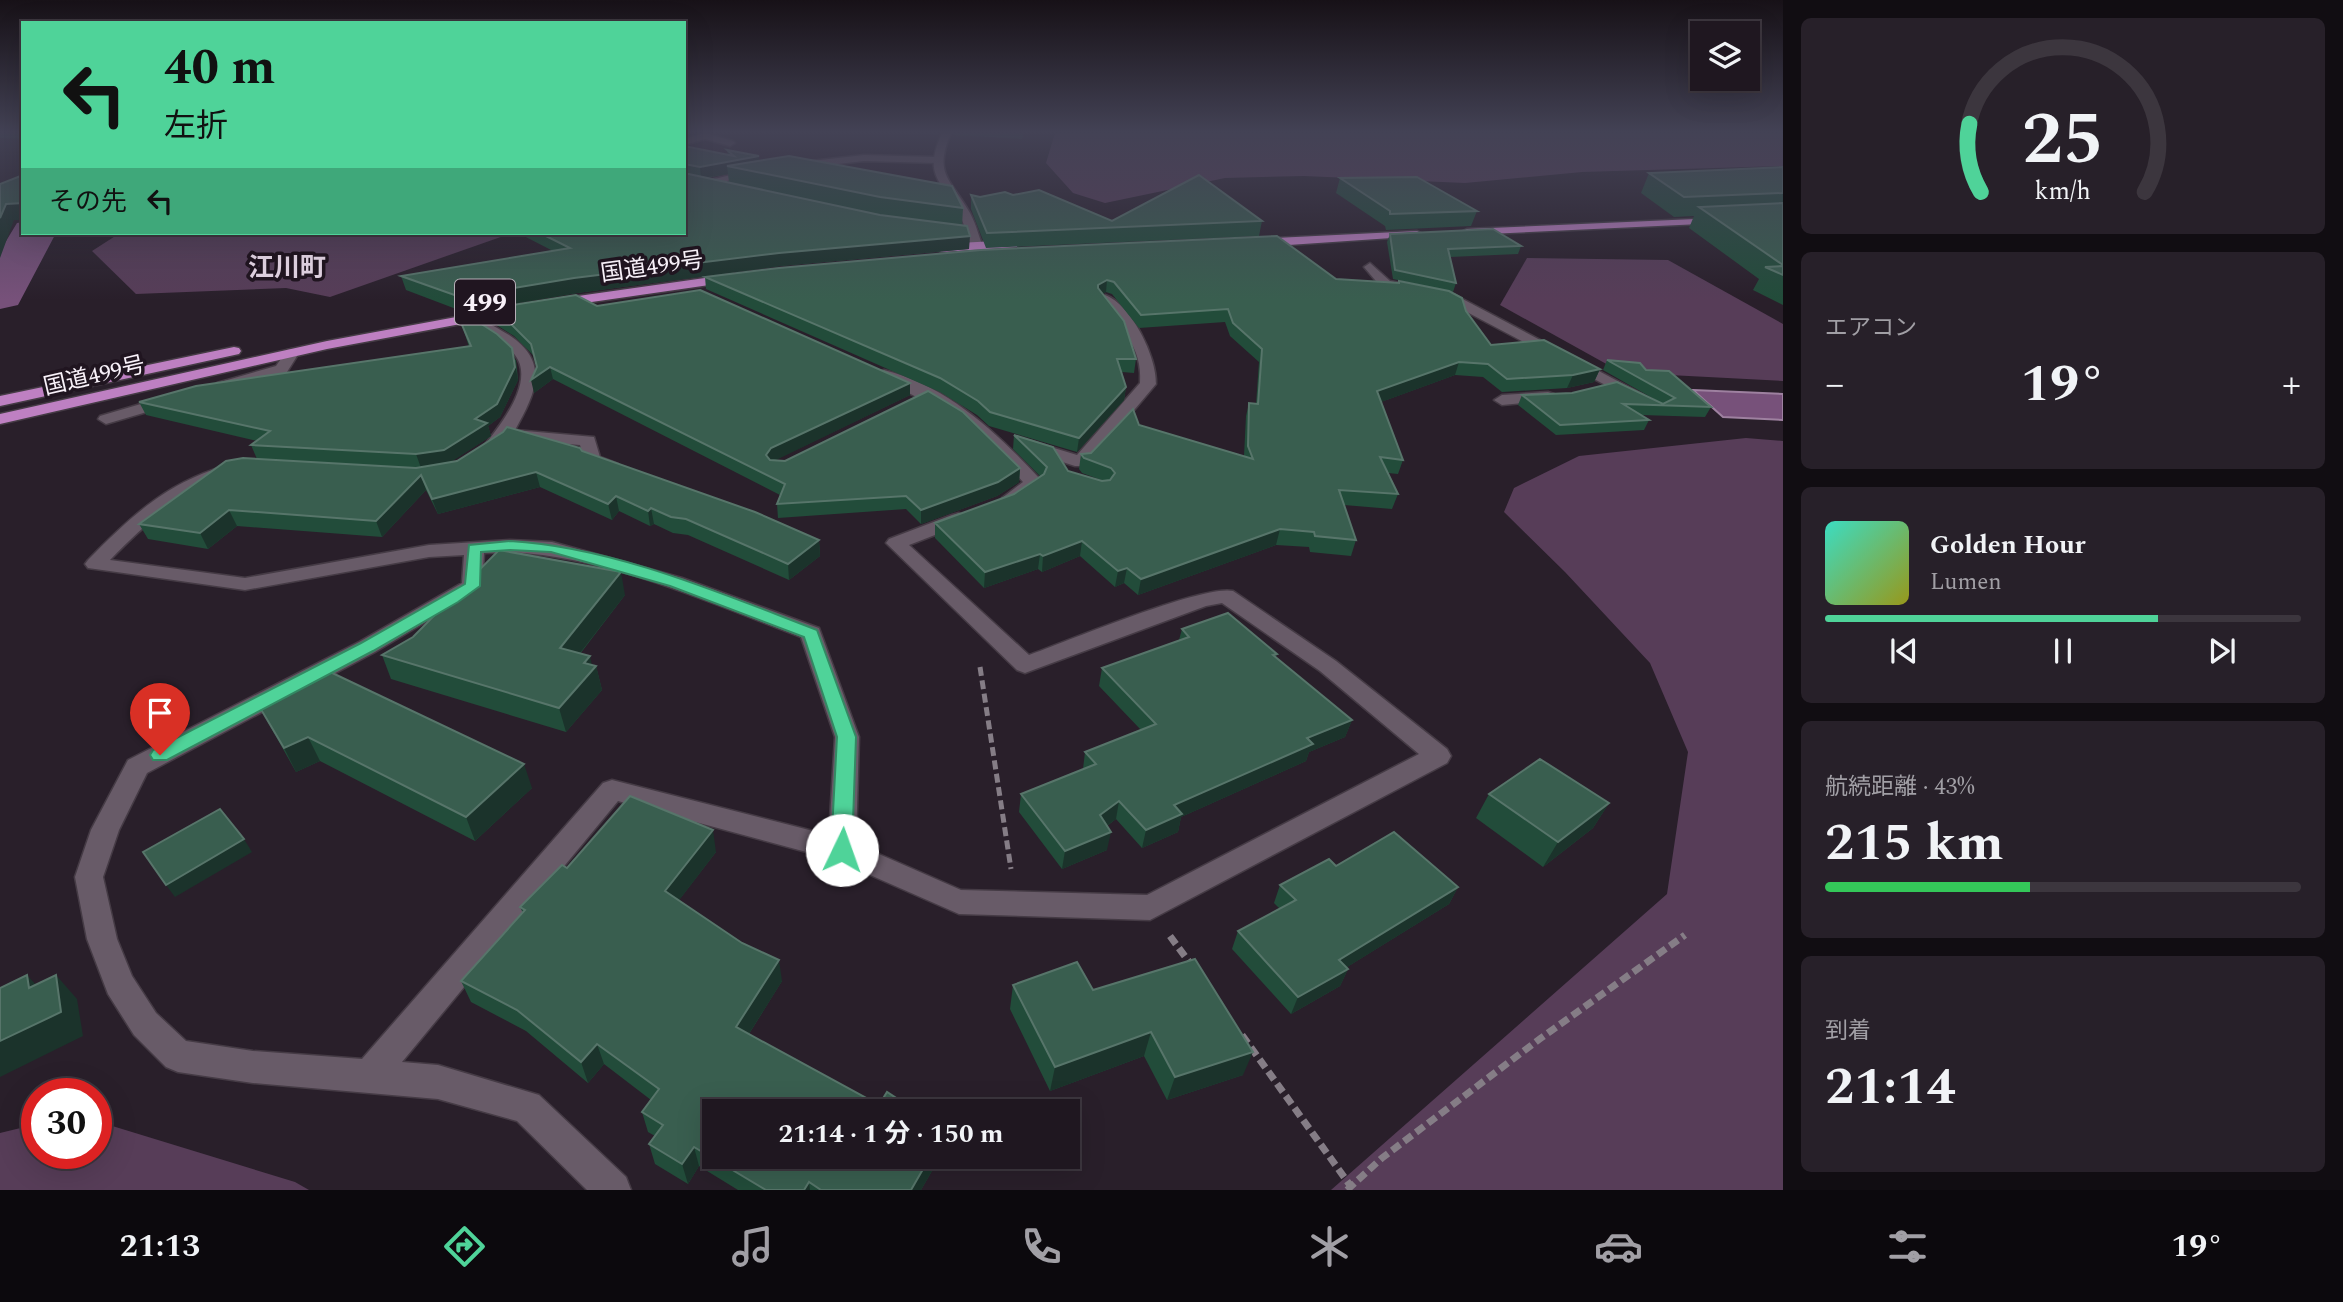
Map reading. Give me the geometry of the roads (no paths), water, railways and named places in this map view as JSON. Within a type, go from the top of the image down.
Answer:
[{"type":"highway","points":[[1457,227],[1729,216]]},
{"type":"highway","points":[[1237,244],[1424,229],[1248,233]]},
{"type":"highway","points":[[924,254],[976,245],[1031,243]]},
{"type":"highway","points":[[976,245],[1020,254]]},
{"type":"highway","name":"国道499号","points":[[550,292],[738,267]]},
{"type":"highway","name":"国道499号","points":[[0,401],[348,327],[753,276]]},
{"type":"highway","name":"国道499号","points":[[0,419],[292,353],[529,304]]},
{"type":"street","points":[[722,189],[729,190]]},
{"type":"street","points":[[946,189],[963,211],[976,245]]},
{"type":"street","points":[[960,233],[976,245]]},
{"type":"street","points":[[1370,267],[1386,284],[1450,298],[1648,401]]},
{"type":"street","points":[[578,299],[599,311],[704,295],[717,300]]},
{"type":"street","points":[[982,431],[1081,462],[1148,384],[1150,370],[1133,329],[1105,299]]},
{"type":"street","points":[[471,318],[507,341],[525,358],[529,380],[500,441],[477,456]]},
{"type":"street","points":[[206,390],[282,369],[292,353]]},
{"type":"street","points":[[369,1076],[611,790],[842,850],[959,902],[1150,908],[1438,756],[1328,666],[1226,596],[1202,600],[1025,665],[896,543],[1004,502],[1034,482],[970,420],[928,395],[868,368]]},
{"type":"street","points":[[1590,390],[1614,384]]},
{"type":"street","points":[[903,407],[928,395]]},
{"type":"street","points":[[1502,400],[1567,396]]},
{"type":"street","points":[[106,419],[181,398]]},
{"type":"street","points":[[504,434],[589,441],[592,460],[631,474]]},
{"type":"street","points":[[1060,455],[1073,479]]},
{"type":"street","points":[[264,467],[250,466],[211,472],[149,510],[95,564],[245,584],[429,551],[510,546],[552,548],[675,582],[811,634],[847,737],[842,850]]},
{"type":"street","points":[[474,548],[472,586],[463,592],[367,647],[137,767],[105,830],[89,877],[102,939],[119,984],[145,1024],[178,1056],[253,1067],[438,1083],[527,1107],[613,1190]]},
{"type":"waterway","points":[[0,294],[32,235]]},
{"type":"district","name":"江川町","points":[[287,267]]}]
